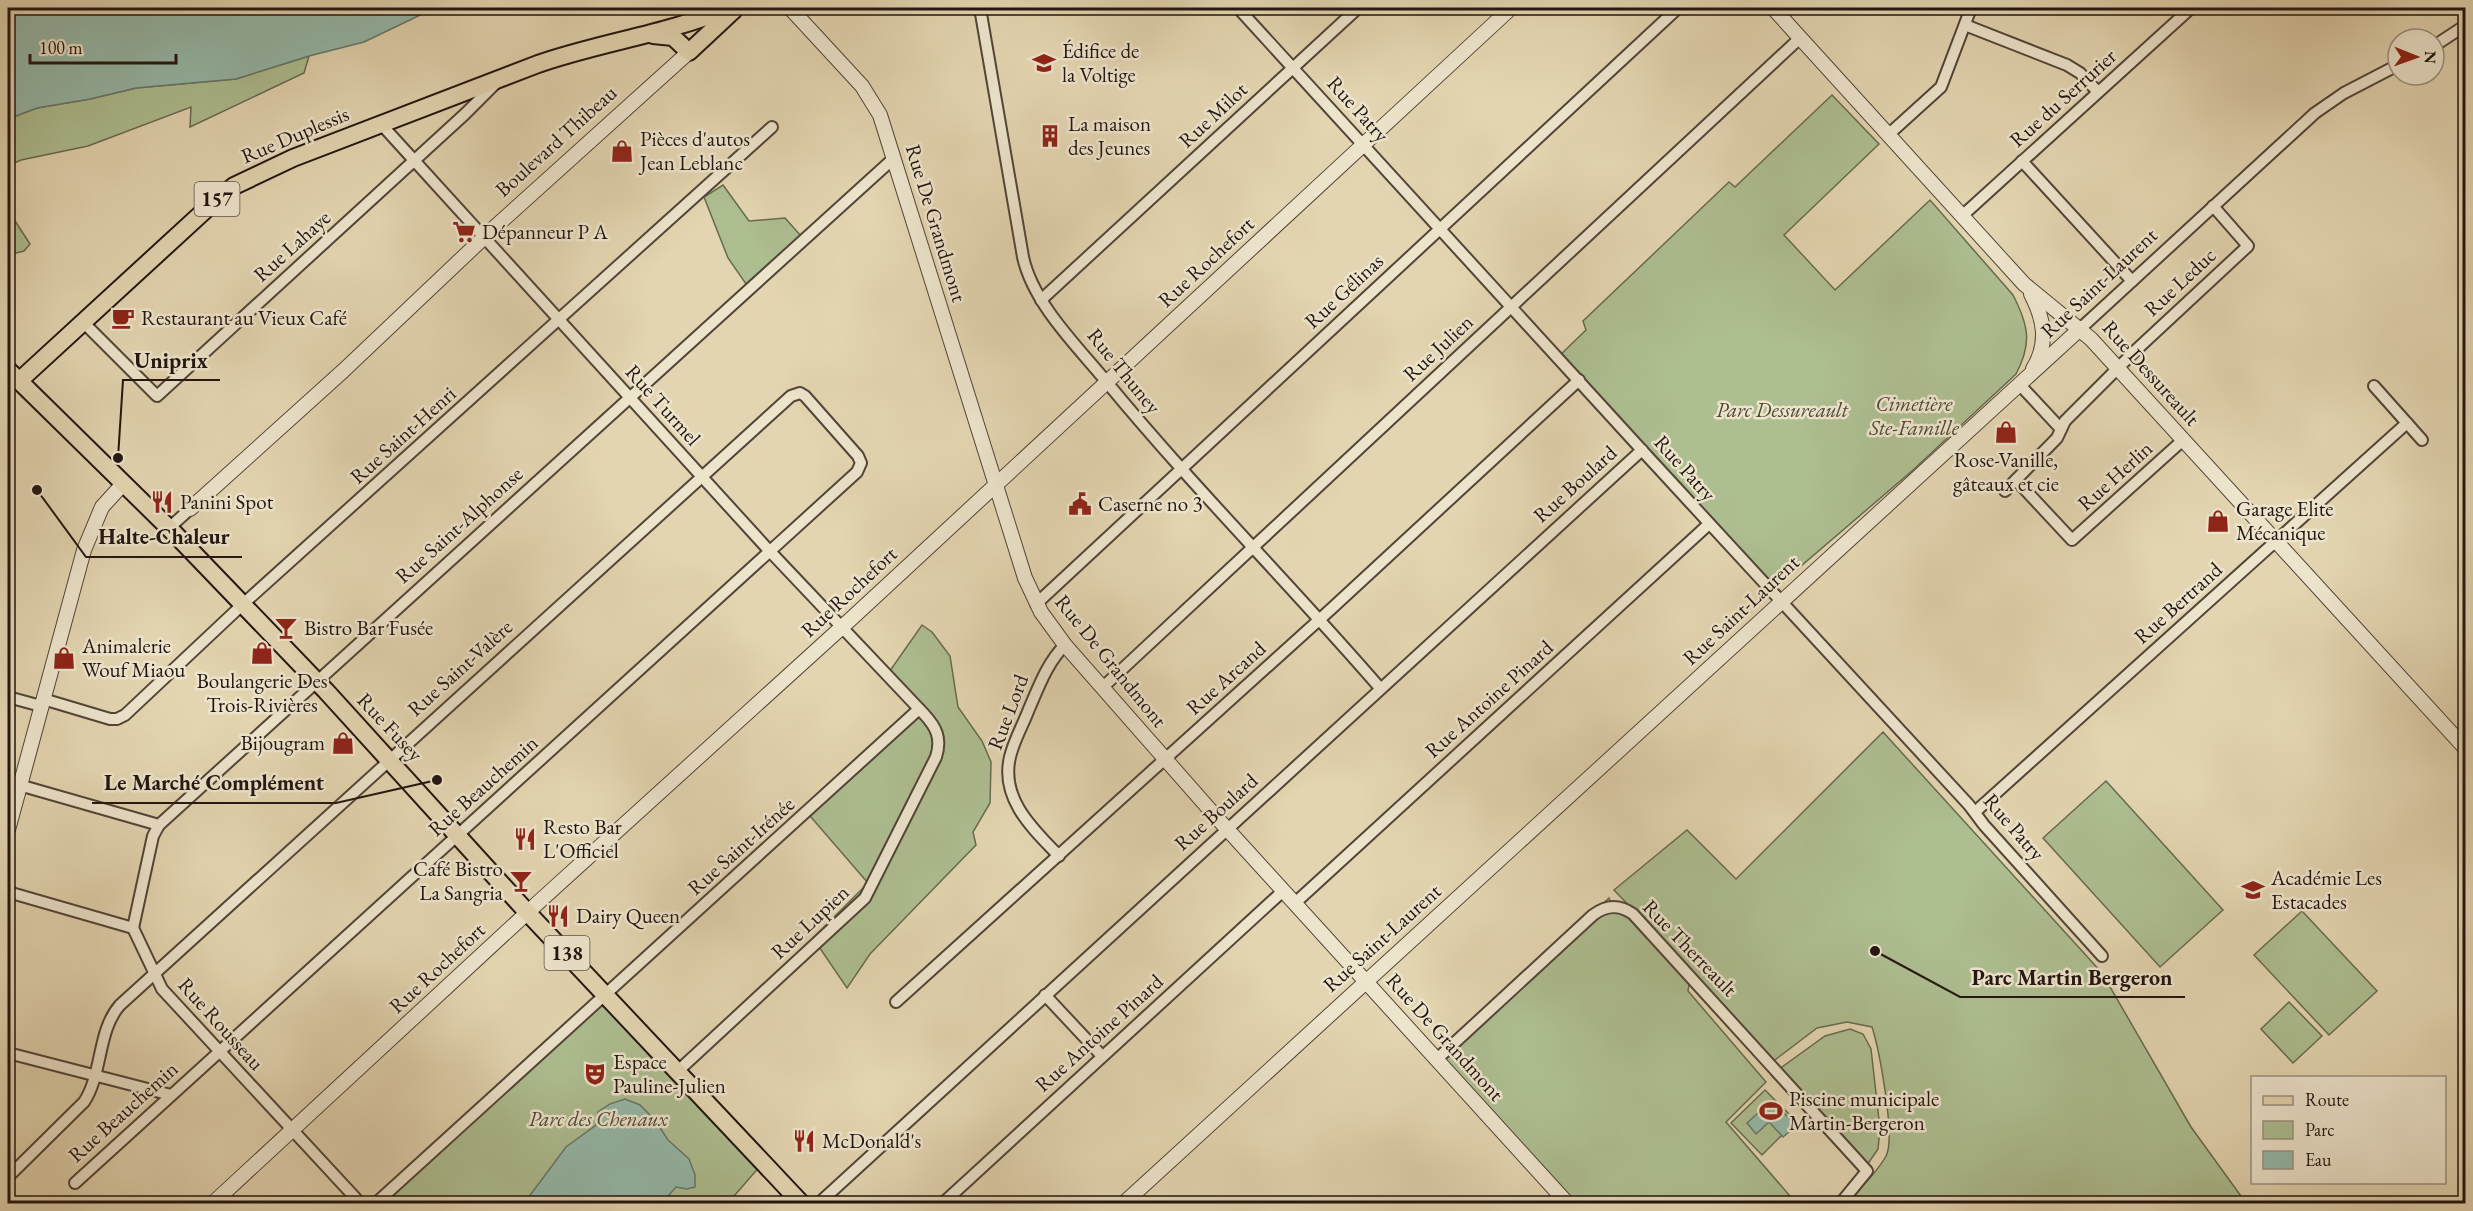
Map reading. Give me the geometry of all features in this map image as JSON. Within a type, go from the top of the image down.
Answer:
[{"type":"main road","name":"Rue Duplessis","points":[[13,376],[84,322],[234,186],[266,170],[501,77],[572,52],[649,35],[729,8]]},
{"type":"main road","name":"Boulevard Thibeau","points":[[689,52],[737,8]]},
{"type":"main road","name":"Rue Duplessis","points":[[649,35],[673,37],[689,52]]},
{"type":"main road","name":"Rue Fusey","points":[[13,376],[169,528],[316,681],[527,912],[679,1070],[802,1203]]},
{"type":"street","name":"Rue De Grandmont","points":[[790,8],[868,93],[882,121],[995,485],[1025,578],[1036,604],[1065,645],[1226,829],[1568,1203]]},
{"type":"street","name":"Rue Thuney","points":[[980,8],[1023,257],[1031,283],[1041,300],[1181,470],[1380,688]]},
{"type":"street","name":"Rue Patry","points":[[1238,8],[1975,812],[1984,825],[2102,956]]},
{"type":"street","name":"Rue Milot","points":[[1041,300],[1358,8]]},
{"type":"street","name":"Rue Rochefort","points":[[212,1203],[527,912],[841,628],[1511,8]]},
{"type":"street","name":"Rue Gélinas","points":[[1036,604],[1678,8]]},
{"type":"street","name":"Rue Dessureault","points":[[1773,8],[2029,289],[2081,328],[2466,749]]},
{"type":"street","points":[[1887,135],[1941,87],[1971,8]]},
{"type":"street","name":"Rue du Serrurier","points":[[1962,216],[2191,8]]},
{"type":"street","points":[[1965,25],[2077,70],[2098,92]]},
{"type":"street","points":[[2446,38],[2466,25]]},
{"type":"street","name":"Rue Julien","points":[[1103,687],[1800,38]]},
{"type":"street","name":"Boulevard Thibeau","points":[[169,528],[343,371],[484,237],[689,52]]},
{"type":"street","name":"Rue Saint-Laurent","points":[[1123,1203],[2318,111],[2344,93],[2386,70]]},
{"type":"street","name":"Rue Lahaye","points":[[84,322],[157,396],[501,77]]},
{"type":"street","name":"Rue Turmel","points":[[381,124],[770,552],[920,709]]},
{"type":"street","name":"Rue Saint-Henri","points":[[42,702],[110,719],[119,718],[772,127]]},
{"type":"street","name":"Rue Saint-Alphonse","points":[[159,825],[894,158]]},
{"type":"street","points":[[2022,161],[2132,281]]},
{"type":"street","name":"Rue Leduc","points":[[2005,491],[2057,438],[2065,422],[2248,246],[2213,206]]},
{"type":"street","points":[[2029,289],[2041,316],[2044,332],[2040,355],[2024,381],[2061,429]]},
{"type":"street","name":"Rue Arcand","points":[[896,1002],[1319,620],[1579,381]]},
{"type":"street","points":[[2374,386],[2422,440]]},
{"type":"street","name":"Rue Saint-Valère","points":[[8,1177],[79,1108],[88,1096],[113,1014],[388,759],[791,396],[800,393],[805,396],[858,456],[861,464]]},
{"type":"street","name":"Rue Bertrand","points":[[1975,812],[2407,423]]},
{"type":"street","name":"Rue Herlin","points":[[2016,480],[2072,540],[2183,440]]},
{"type":"street","name":"Rue Boulard","points":[[818,1203],[1642,450]]},
{"type":"street","name":"Rue Beauchemin","points":[[75,1183],[770,552],[857,472],[861,464]]},
{"type":"street","points":[[8,830],[87,540],[102,507],[123,484]]},
{"type":"street","name":"Rue Antoine Pinard","points":[[1295,903],[1709,524]]},
{"type":"street","name":"Rue Lord","points":[[1059,856],[1021,813],[1010,788],[1008,772],[1012,750],[1041,681],[1054,657],[1065,645]]},
{"type":"street","points":[[8,697],[42,702]]},
{"type":"street","name":"Rue Saint-Irénée","points":[[375,1203],[920,709]]},
{"type":"street","name":"Rue Lupien","points":[[679,1070],[855,908],[868,893],[938,749],[937,730],[920,709]]},
{"type":"street","points":[[8,892],[133,928],[153,836],[159,825],[19,785]]},
{"type":"street","name":"Rue Antoine Pinard","points":[[942,1203],[1283,891]]},
{"type":"street","name":"Rue Therreault","points":[[1437,1059],[1593,915],[1603,908],[1618,906],[1633,914],[1767,1059],[1782,1079],[1867,1172],[1840,1203]]},
{"type":"street","name":"Rue Rousseau","points":[[133,928],[162,989],[361,1203]]},
{"type":"street","points":[[1045,994],[1102,1056]]},
{"type":"street","points":[[8,1053],[171,1095]]},
{"type":"green space","points":[[309,56],[304,73],[190,127],[191,107],[88,146],[21,160],[8,166],[8,119],[37,108],[136,88],[236,79]]},
{"type":"green space","name":"Parc Dessureault","points":[[1832,95],[1879,144],[1784,235],[1835,290],[1930,200],[2013,295],[2025,326],[2025,353],[2016,374],[1913,470],[1772,591],[1558,357],[1586,330],[1583,321],[1729,182],[1735,187]]},
{"type":"green space","points":[[723,185],[749,221],[785,218],[801,236],[746,284],[728,258],[704,197]]},
{"type":"green space","points":[[8,210],[30,244],[24,251],[8,255]]},
{"type":"green space","points":[[922,625],[932,632],[950,656],[958,707],[982,741],[991,762],[990,803],[973,832],[976,845],[870,954],[847,988],[813,938],[868,883],[804,809],[916,707],[887,675]]},
{"type":"green space","points":[[1883,732],[2102,973],[2191,1127],[2246,1203],[1847,1203],[1878,1169],[1889,1146],[1888,1113],[1879,1054],[1872,1027],[1847,1022],[1817,1028],[1767,1066],[1690,977],[1688,991],[1766,1082],[1726,1122],[1796,1203],[1569,1203],[1442,1062],[1493,1015],[1489,1011],[1609,898],[1614,909],[1640,917],[1614,890],[1687,830],[1736,879]]},
{"type":"green space","points":[[2106,781],[2223,910],[2160,967],[2043,838]]},
{"type":"green space","points":[[2302,911],[2377,991],[2329,1035],[2254,955]]},
{"type":"green space","name":"Parc des Chenaux","points":[[602,1000],[761,1165],[728,1203],[380,1204]]},
{"type":"green space","points":[[2289,1002],[2322,1036],[2293,1063],[2261,1029]]},
{"type":"green space","points":[[1850,1029],[1863,1034],[1871,1049],[1880,1129],[1878,1149],[1863,1171],[1771,1075],[1825,1036]]},
{"type":"green space","points":[[1765,1090],[1796,1121],[1762,1155],[1731,1123]]},
{"type":"water","points":[[8,8],[435,8],[364,42],[309,56],[236,79],[136,88],[37,108],[8,119]]},
{"type":"water","points":[[625,1099],[640,1105],[655,1120],[668,1140],[689,1159],[695,1175],[695,1187],[687,1189],[676,1187],[662,1203],[529,1203],[528,1198],[566,1147],[596,1125],[598,1112],[610,1104]]},
{"type":"water","name":"Piscine municipale Martin-Bergeron","points":[[1772,1100],[1796,1126],[1783,1137],[1769,1122],[1756,1134],[1747,1123]]},
{"type":"railway","points":[[91,1204],[167,1204]]},
{"type":"place","name":"Édifice de la Voltige","points":[[1044,63]]},
{"type":"place","name":"La maison des Jeunes","points":[[1050,136]]},
{"type":"place","name":"Pièces d'autos Jean Leblanc","points":[[622,151]]},
{"type":"place","name":"Dépanneur P A","points":[[464,232]]},
{"type":"place","name":"Restaurant au Vieux Café","points":[[123,318]]},
{"type":"place","name":"Rose-Vanille, gâteaux et cie","points":[[2006,432]]},
{"type":"place","name":"Uniprix","points":[[118,458]]},
{"type":"place","name":"Halte-Chaleur","points":[[37,490]]},
{"type":"place","name":"Panini Spot","points":[[162,502]]},
{"type":"place","name":"Caserne no 3","points":[[1080,504]]},
{"type":"place","name":"Garage Elite Mécanique","points":[[2218,521]]},
{"type":"place","name":"Bistro Bar Fusée","points":[[286,628]]},
{"type":"place","name":"Boulangerie Des Trois-Rivières","points":[[262,653]]},
{"type":"place","name":"Animalerie Wouf Miaou","points":[[64,658]]},
{"type":"place","name":"Bijougram","points":[[343,743]]},
{"type":"place","name":"Le Marché Complément","points":[[437,780]]},
{"type":"place","name":"Resto Bar L'Officiel","points":[[525,839]]},
{"type":"place","name":"Café Bistro La Sangria","points":[[521,881]]},
{"type":"place","name":"Académie Les Estacades","points":[[2253,890]]},
{"type":"place","name":"Dairy Queen","points":[[558,916]]},
{"type":"place","name":"Parc Martin Bergeron","points":[[1875,951]]},
{"type":"place","name":"Espace Pauline-Julien","points":[[595,1074]]},
{"type":"place","name":"Piscine municipale Martin-Bergeron","points":[[1771,1111]]},
{"type":"place","name":"McDonald's","points":[[804,1141]]},
{"type":"park label","name":"Cimetière Ste-Famille","points":[[1914,416]]}]
